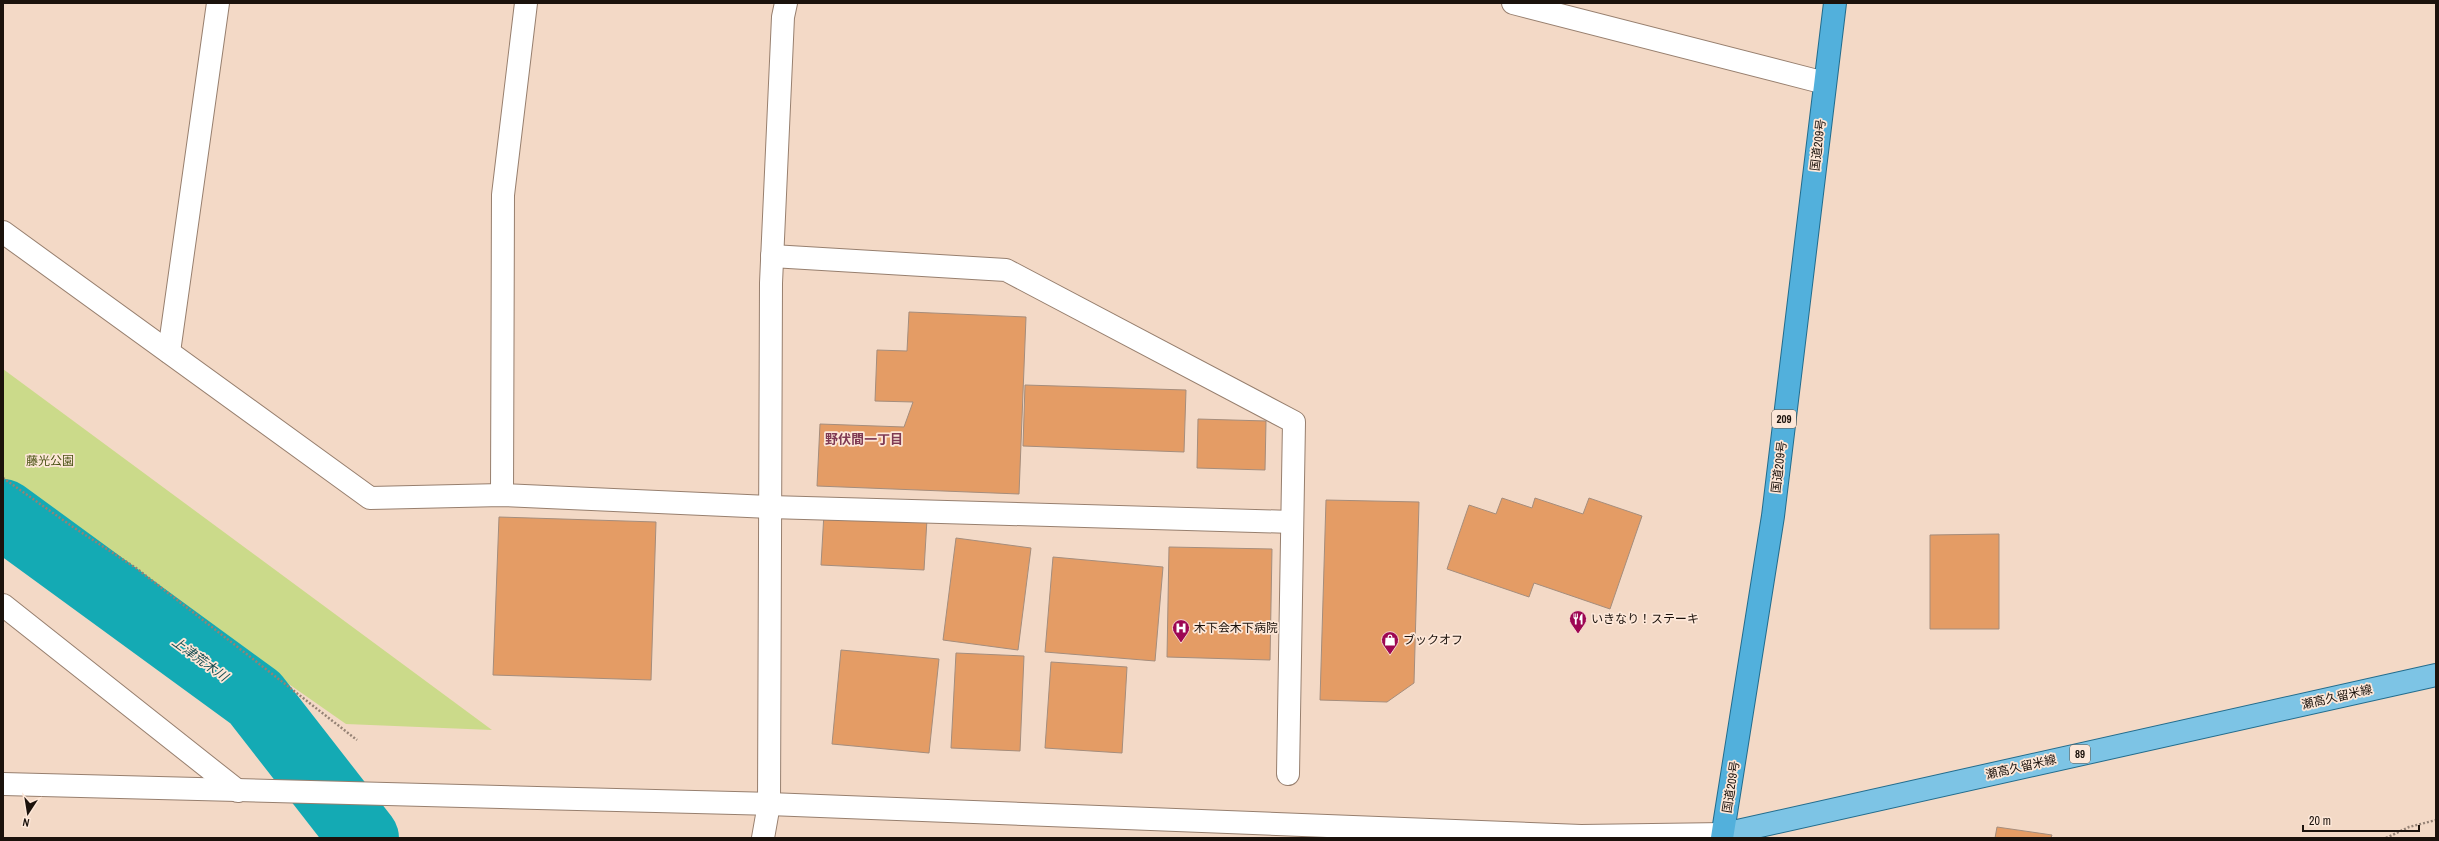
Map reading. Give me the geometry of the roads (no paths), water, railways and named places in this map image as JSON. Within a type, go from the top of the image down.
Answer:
[{"type":"highway","name":"国道209号","points":[[1721,837],[1773,516],[1835,3]]},
{"type":"main road","name":"瀬高久留米線","points":[[1721,837],[2436,674]]},
{"type":"street","points":[[169,352],[218,3]]},
{"type":"street","points":[[502,495],[503,195],[526,3]]},
{"type":"street","points":[[763,838],[769,804],[772,256],[783,17],[786,3]]},
{"type":"street","points":[[1513,3],[1825,83]]},
{"type":"street","points":[[3,232],[370,498],[502,495],[770,507],[1292,522]]},
{"type":"street","points":[[772,256],[1006,270],[1294,422],[1288,774]]},
{"type":"street","points":[[3,605],[238,791]]},
{"type":"street","points":[[3,784],[769,804],[1581,836],[1721,837]]},
{"type":"waterway","name":"上津荒木川","points":[[3,514],[255,698],[364,838]]},
{"type":"place","name":"いきなり！ステーキ","points":[[1578,634]]},
{"type":"place","name":"木下会木下病院","points":[[1181,643]]},
{"type":"place","name":"ブックオフ","points":[[1390,655]]},
{"type":"district","name":"野伏間一丁目","points":[[864,439]]},
{"type":"park label","name":"藤光公園","points":[[50,461]]}]
